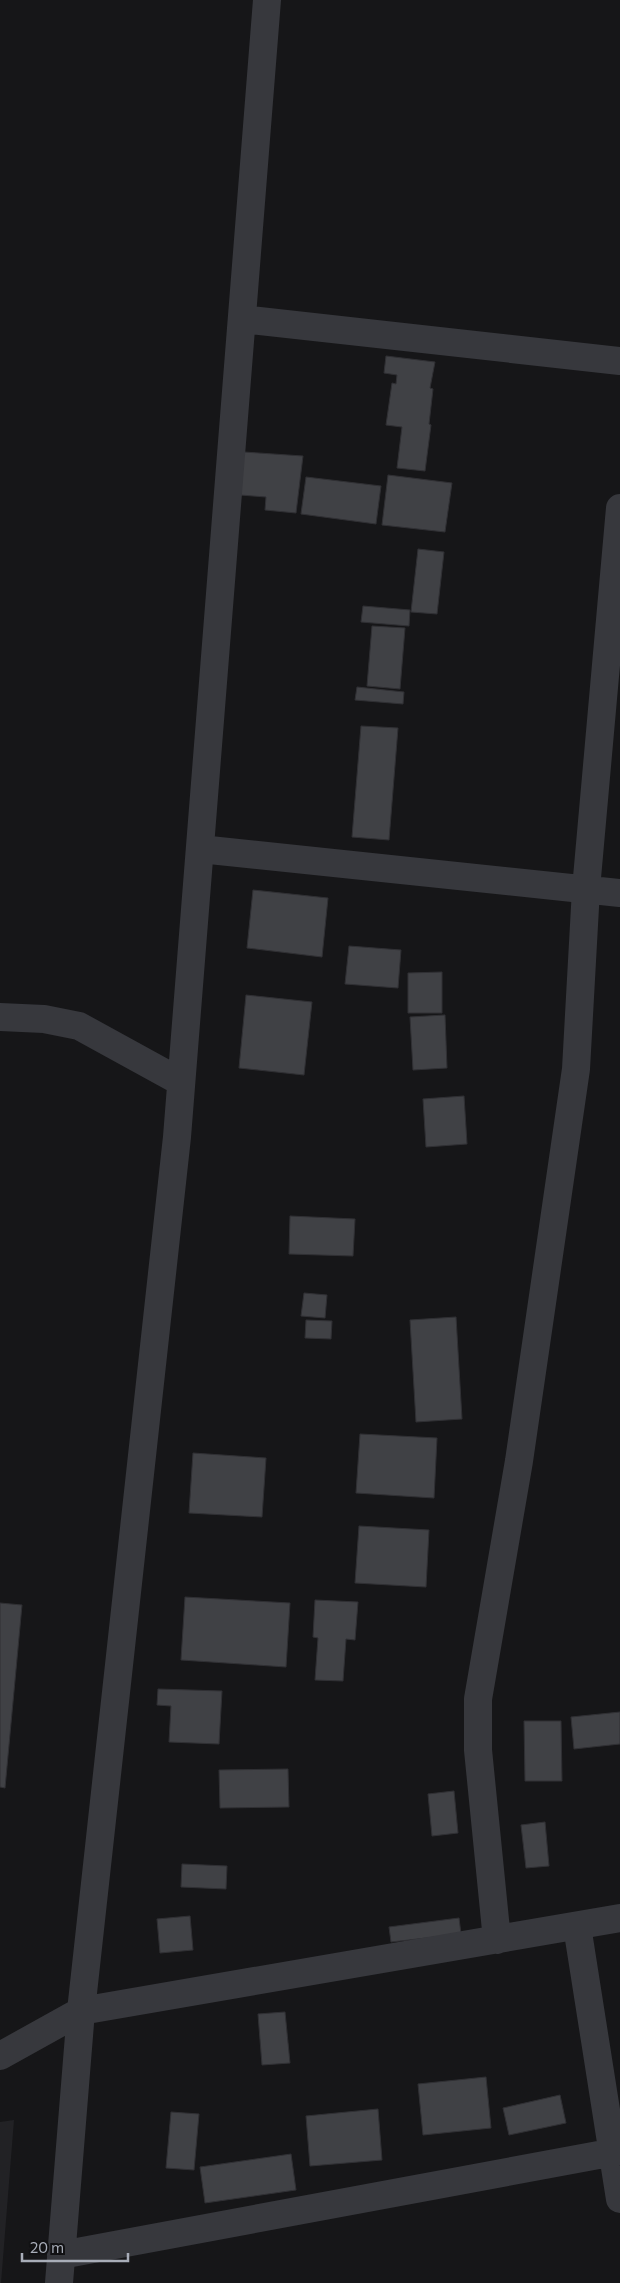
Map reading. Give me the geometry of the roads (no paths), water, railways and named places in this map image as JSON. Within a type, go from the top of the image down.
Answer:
[{"type":"street","points":[[58,2283],[81,2011],[181,1082],[267,0]]},
{"type":"street","points":[[242,319],[620,361]]},
{"type":"street","points":[[498,1940],[478,1750],[478,1699],[519,1461],[576,1069],[586,889],[620,508]]},
{"type":"street","points":[[200,848],[620,893]]},
{"type":"street","points":[[0,1017],[44,1019],[78,1026],[181,1082]]},
{"type":"street","points":[[0,2056],[81,2011],[620,1918]]},
{"type":"street","points":[[577,1926],[616,2152],[620,2199]]},
{"type":"street","points":[[61,2254],[616,2152]]}]
